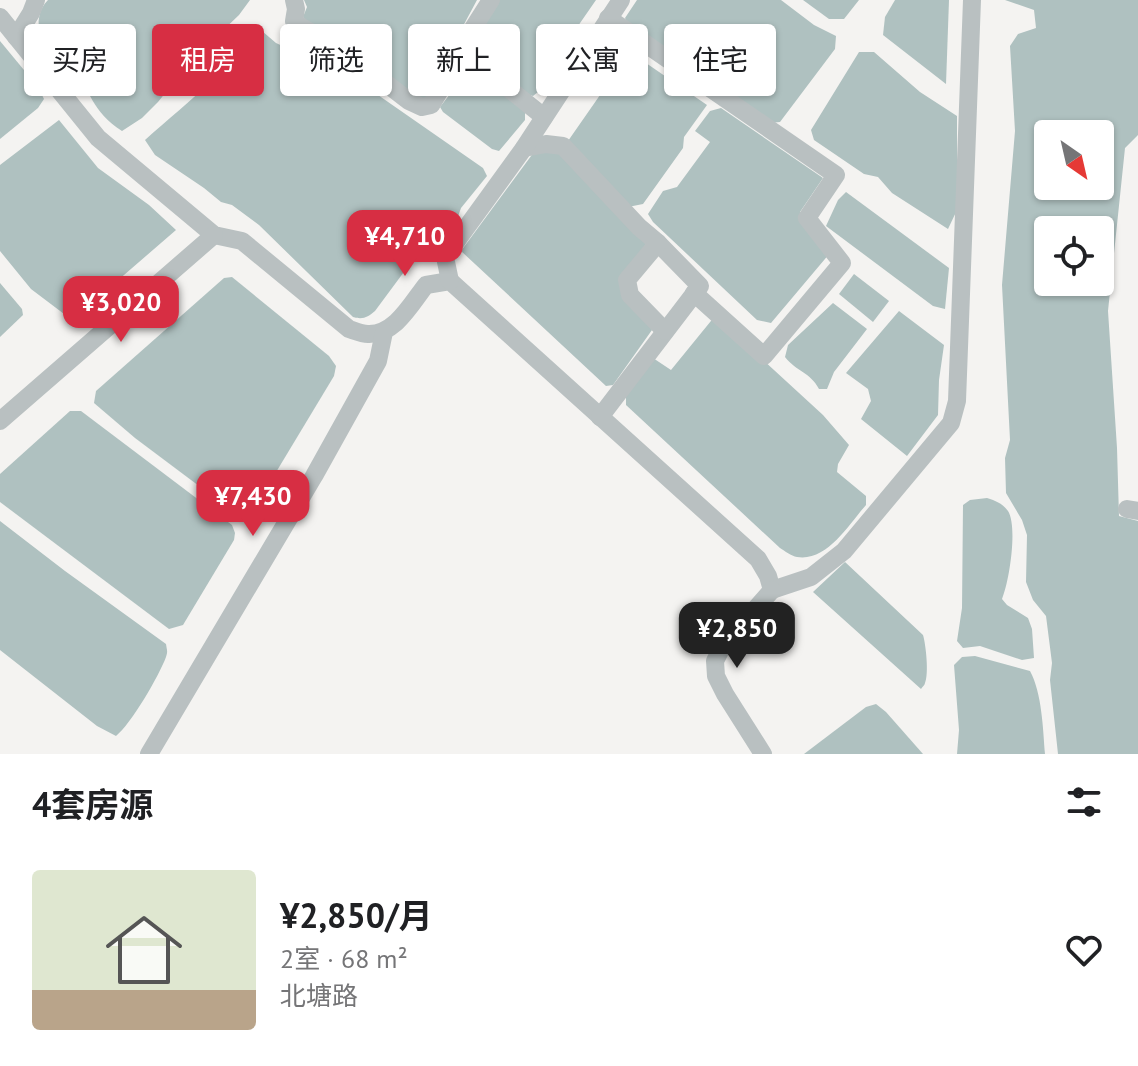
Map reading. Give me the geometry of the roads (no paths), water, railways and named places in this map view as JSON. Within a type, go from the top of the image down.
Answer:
[{"type":"street","points":[[16,37],[36,0]]},
{"type":"street","points":[[294,0],[294,21],[340,48],[409,101],[422,107],[431,105],[436,96]]},
{"type":"street","points":[[476,24],[491,0]]},
{"type":"street","points":[[621,0],[524,148],[445,257],[450,281],[758,559],[772,590]]},
{"type":"street","points":[[741,754],[758,746],[716,676],[715,661],[722,647],[772,590],[811,577],[844,551],[951,423],[957,401],[972,0]]},
{"type":"street","points":[[0,17],[98,138],[214,235],[242,241],[349,329],[366,334],[384,332],[395,324],[426,285],[450,281]]},
{"type":"street","points":[[608,18],[836,175],[807,218],[842,263],[764,356],[694,293]]},
{"type":"street","points":[[518,96],[544,117]]},
{"type":"street","points":[[524,148],[546,144],[563,146],[700,286],[600,417]]},
{"type":"street","points":[[0,421],[214,235]]},
{"type":"street","points":[[658,243],[627,280],[630,295],[665,331]]},
{"type":"street","points":[[149,754],[314,476],[378,361],[384,332]]}]
